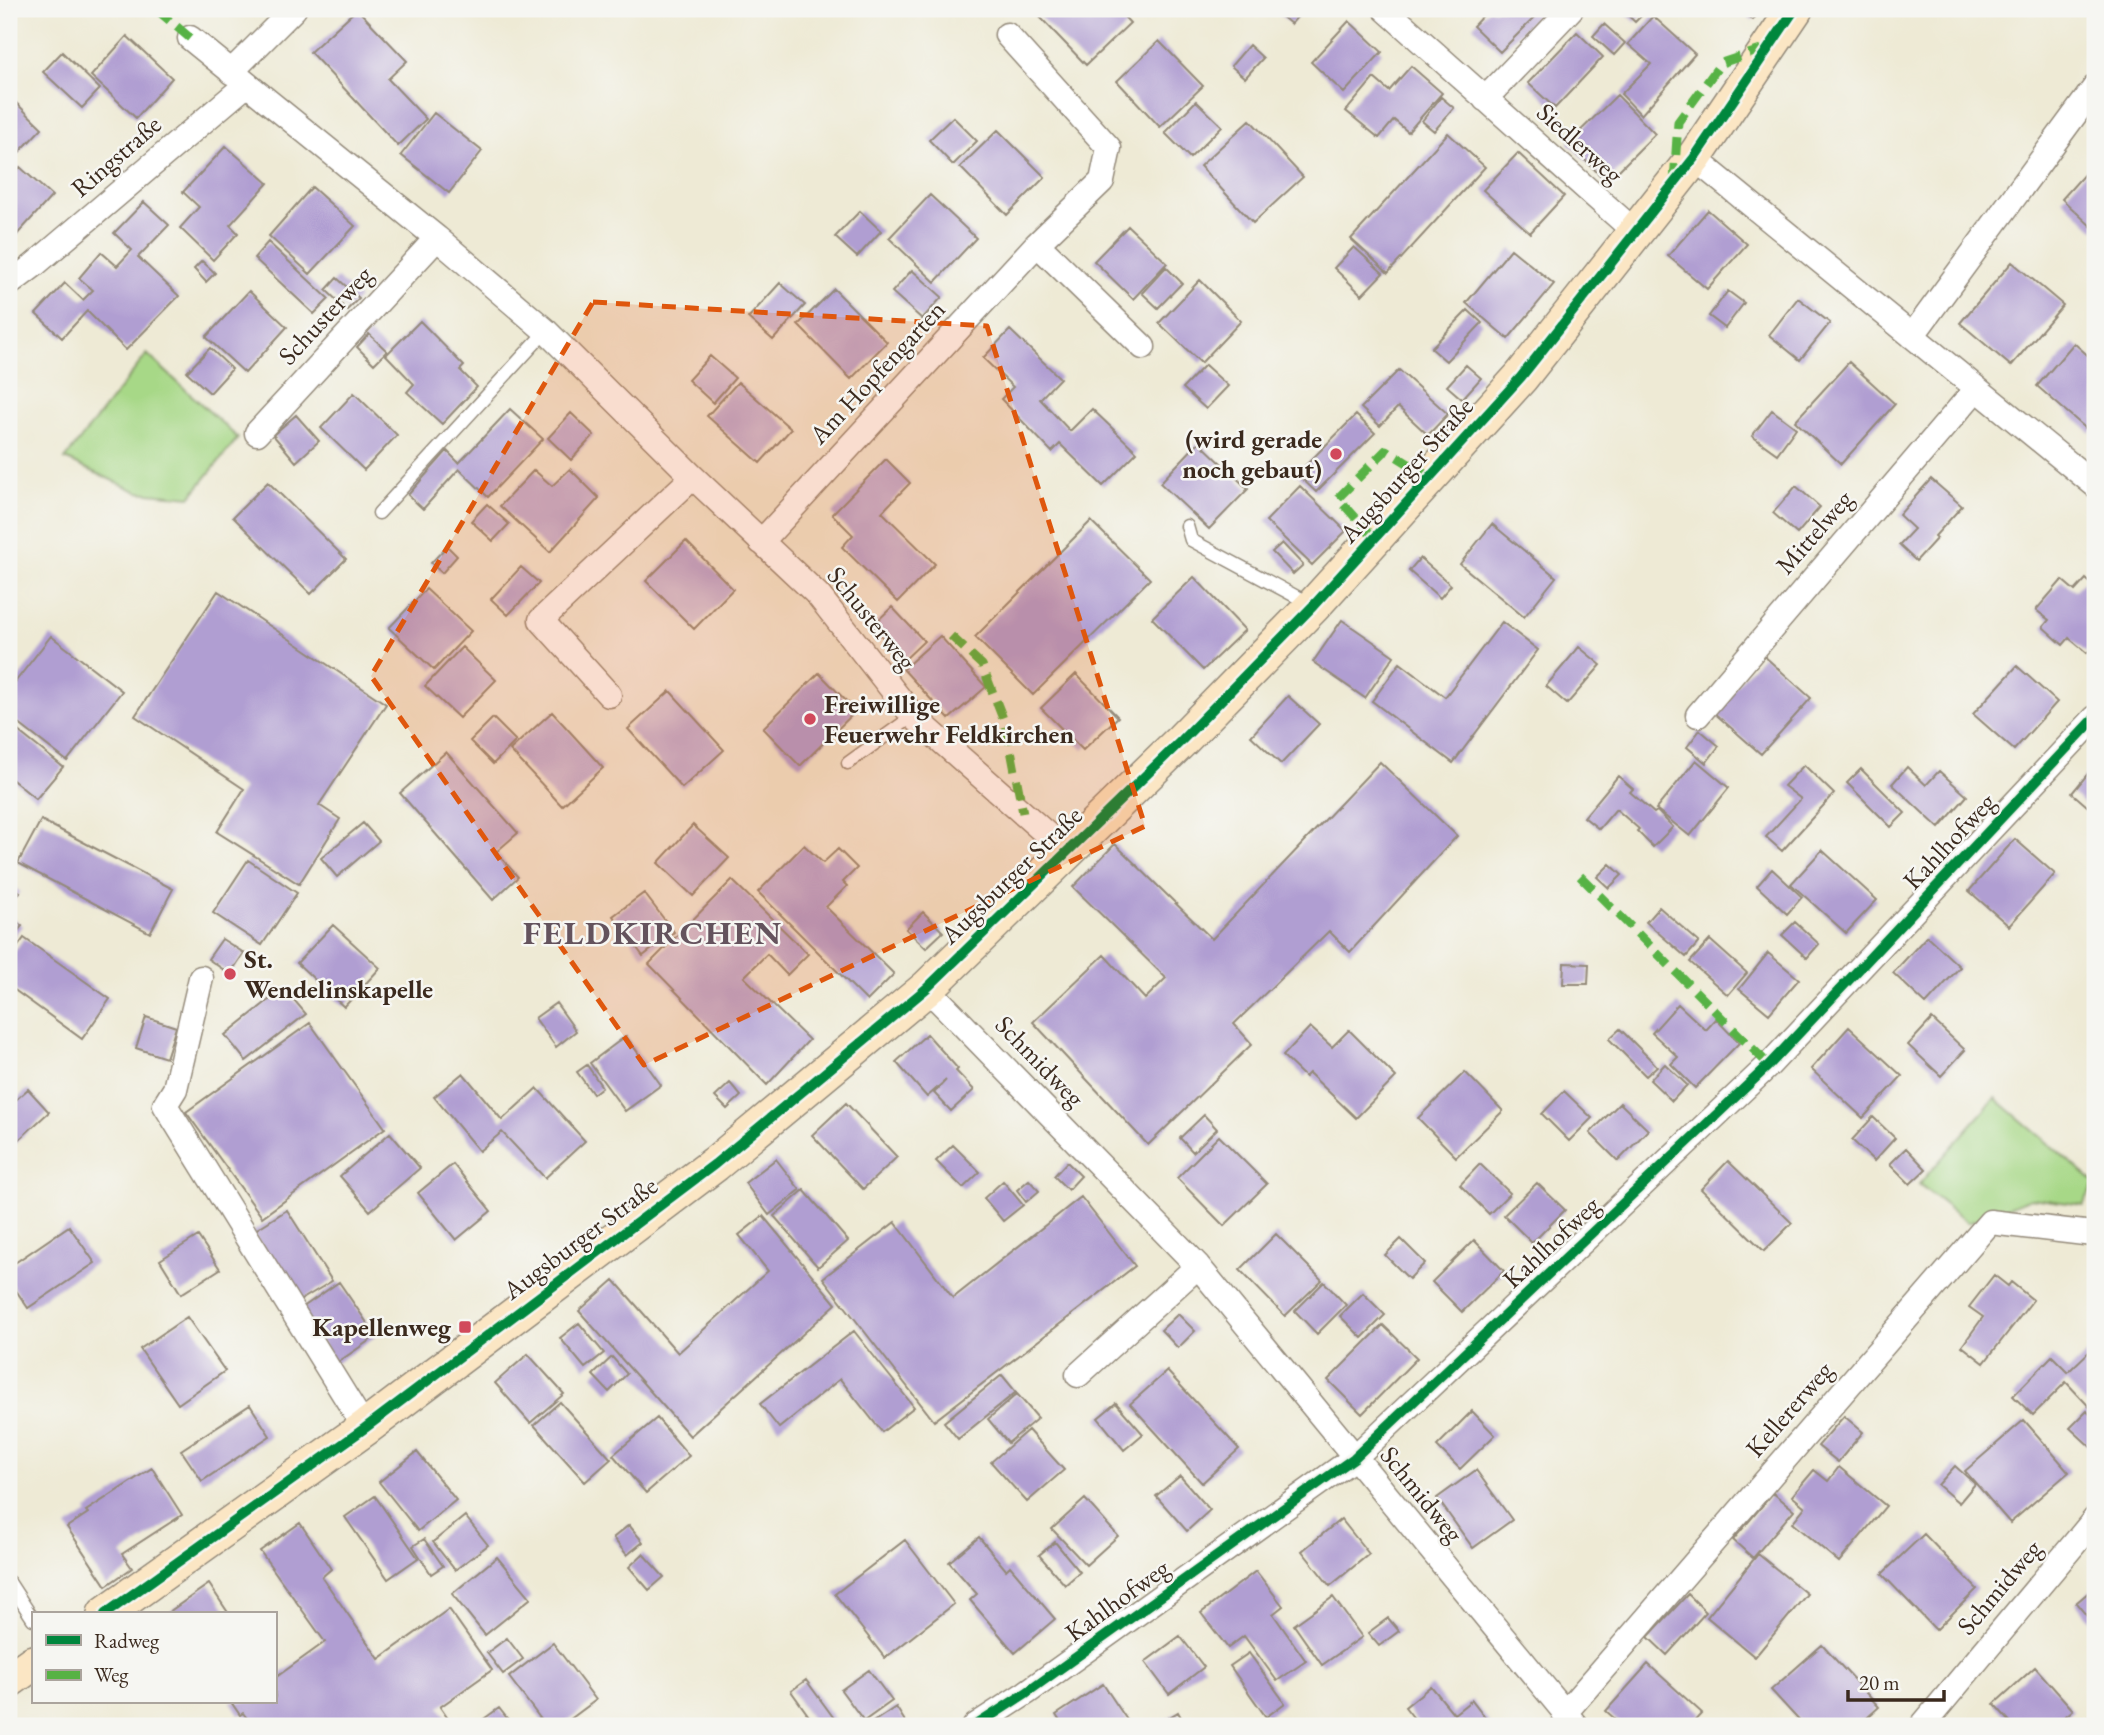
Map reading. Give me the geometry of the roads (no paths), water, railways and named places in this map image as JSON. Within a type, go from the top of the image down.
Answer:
[{"type":"main road","name":"Augsburger Straße","points":[[108,1612],[365,1428],[715,1164],[928,988],[1182,740],[1313,606],[1521,377],[1694,158],[1795,9]]},
{"type":"main road","points":[[9,1680],[32,1664]]},
{"type":"street","name":"Ringstraße","points":[[9,284],[33,266],[238,78],[294,9]]},
{"type":"street","name":"Siedlerweg","points":[[1385,9],[1634,231]]},
{"type":"street","points":[[1485,99],[1571,9]]},
{"type":"street","name":"Am Hopfengarten","points":[[761,542],[1037,244],[1102,181],[1109,148],[1006,35]]},
{"type":"street","points":[[190,38],[238,78]]},
{"type":"street","name":"Schusterweg","points":[[238,78],[438,237],[546,331],[693,477],[818,595],[913,716],[1067,852]]},
{"type":"street","points":[[1912,336],[2095,87]]},
{"type":"street","points":[[1694,158],[2095,485]]},
{"type":"street","name":"Schusterweg","points":[[257,433],[438,237]]},
{"type":"street","points":[[1037,244],[1143,347]]},
{"type":"street","name":"Mittelweg","points":[[1698,715],[1976,389]]},
{"type":"street","points":[[609,695],[541,620],[693,477]]},
{"type":"street","name":"Kahlhofweg","points":[[975,1726],[1026,1693],[1354,1458],[1769,1065],[2095,718]]},
{"type":"street","points":[[201,978],[175,1090],[165,1105],[365,1428]]},
{"type":"street","name":"Schmidweg","points":[[928,988],[1198,1266],[1570,1720]]},
{"type":"street","name":"Kellererweg","points":[[1570,1720],[1990,1222],[2095,1234]]},
{"type":"street","points":[[1078,1375],[1198,1266]]},
{"type":"street","name":"Schmidweg","points":[[1922,1726],[2095,1519]]},
{"type":"lane","points":[[379,513],[546,331]]},
{"type":"lane","points":[[1186,526],[1191,540],[1313,606]]},
{"type":"lane","points":[[848,763],[913,716]]},
{"type":"lane","points":[[9,1582],[32,1617]]},
{"type":"place","name":"(wird gerade noch gebaut)","points":[[1336,454]]},
{"type":"place","name":"Freiwillige Feuerwehr Feldkirchen","points":[[810,719]]},
{"type":"place","name":"St. Wendelinskapelle","points":[[230,974]]},
{"type":"place","name":"Kapellenweg","points":[[465,1327]]},
{"type":"district","name":"FELDKIRCHEN","points":[[653,932]]}]
